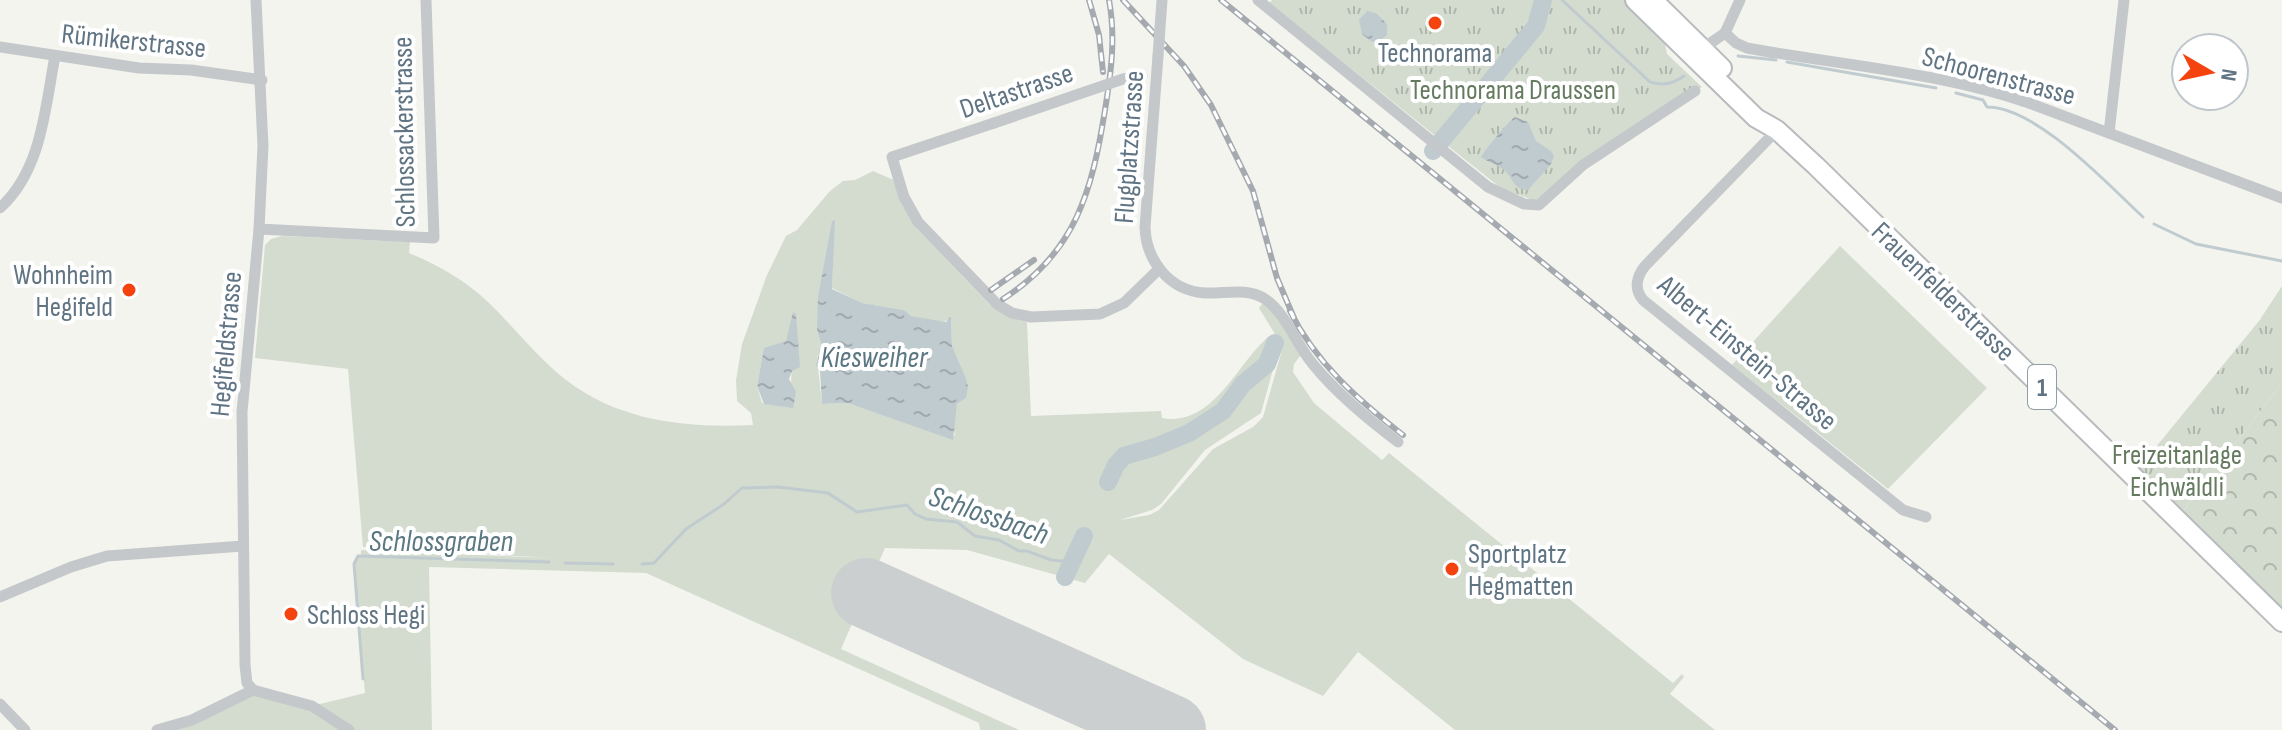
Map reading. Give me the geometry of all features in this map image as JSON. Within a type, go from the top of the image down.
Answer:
[{"type":"main road","name":"Frauenfelderstrasse","points":[[1635,0],[1756,118],[1777,130],[2282,622]]},
{"type":"main road","name":"Frauenfelderstrasse","points":[[1653,0],[1766,111],[1777,130]]},
{"type":"street","name":"Hegifeldstrasse","points":[[253,690],[245,674],[242,412],[259,229],[263,146],[256,0]]},
{"type":"street","name":"Schlossackerstrasse","points":[[259,229],[434,238],[426,0]]},
{"type":"street","name":"Flugplatzstrasse","points":[[1159,269],[1147,247],[1145,227],[1162,0]]},
{"type":"street","points":[[1258,0],[1495,192],[1528,205],[1539,205],[1583,165],[1695,91]]},
{"type":"street","points":[[1702,49],[1725,33],[1740,0]]},
{"type":"street","points":[[2109,133],[2124,0]]},
{"type":"street","name":"Schoorenstrasse","points":[[1725,33],[1739,46],[1751,49],[1991,91],[2282,198]]},
{"type":"street","name":"Rümikerstrasse","points":[[0,47],[262,80]]},
{"type":"street","points":[[0,208],[19,186],[30,165],[40,137],[55,56]]},
{"type":"street","name":"Deltastrasse","points":[[1156,76],[1123,79],[892,157],[904,197],[918,222],[990,297],[1012,313],[1031,317],[1105,313],[1124,303],[1159,269]]},
{"type":"street","name":"Albert-Einstein-Strasse","points":[[1777,130],[1645,266],[1637,282],[1639,295],[1903,510],[1926,517]]},
{"type":"street","points":[[1159,269],[1174,283],[1194,291],[1246,292],[1266,299],[1334,388],[1398,442]]},
{"type":"street","points":[[0,597],[71,567],[107,556],[243,546]]},
{"type":"street","points":[[157,730],[192,720],[253,690],[312,706],[349,730]]},
{"type":"street","points":[[0,704],[25,730]]},
{"type":"green space","name":"Technorama Draussen","points":[[1272,0],[1624,0],[1664,39],[1667,54],[1702,87],[1659,113],[1541,198],[1533,200],[1502,189],[1269,3]]},
{"type":"green space","points":[[873,171],[894,180],[901,203],[917,229],[989,304],[1011,318],[1027,322],[1031,416],[1161,411],[1162,418],[1180,418],[1196,413],[1210,404],[1268,337],[1274,339],[1278,351],[1261,413],[1205,450],[1161,504],[1120,520],[1159,510],[1213,449],[1253,427],[1263,417],[1282,350],[1259,308],[1266,299],[1303,352],[1294,364],[1293,372],[1314,403],[1382,460],[1389,453],[1673,683],[1682,674],[1684,677],[1670,694],[1715,730],[1455,730],[1358,652],[1323,696],[1243,659],[1109,554],[1085,583],[967,550],[885,548],[841,649],[1019,730],[980,730],[979,723],[646,573],[429,567],[432,730],[157,730],[253,690],[312,706],[365,693],[354,564],[361,556],[361,550],[553,558],[363,547],[348,369],[255,358],[265,245],[271,239],[282,236],[410,242],[409,253],[441,268],[470,287],[555,371],[587,394],[609,405],[655,419],[704,425],[753,425],[751,413],[737,401],[736,380],[742,344],[767,275],[786,236],[797,230],[830,191],[843,181],[855,180]],"holes":[[[834,220],[832,288],[861,303],[904,310],[911,316],[939,323],[951,319],[952,347],[966,378],[966,398],[957,404],[953,427],[955,436],[848,403],[822,404],[817,358]],[[794,313],[790,407],[762,403],[757,386],[764,349],[786,341]]]},
{"type":"green space","points":[[1840,246],[1987,388],[1888,489],[1732,365]]},
{"type":"green space","name":"Freizeitanlage Eichwäldli","points":[[2282,286],[2282,383],[2177,519],[2133,475],[2259,321]]},
{"type":"green space","points":[[2282,383],[2282,622],[2177,519]]},
{"type":"water","points":[[1367,11],[1376,13],[1387,24],[1387,35],[1381,40],[1372,42],[1362,34],[1359,20]]},
{"type":"water","points":[[1515,117],[1528,122],[1536,141],[1554,156],[1551,164],[1528,190],[1519,188],[1504,170],[1481,157]]},
{"type":"water","name":"Kiesweiher","points":[[835,220],[832,289],[862,303],[904,310],[911,316],[946,322],[950,317],[952,346],[968,387],[966,398],[957,404],[953,440],[848,403],[822,404],[820,371],[816,366],[821,343],[817,329],[818,297],[832,221]]},
{"type":"water","points":[[793,312],[796,314],[800,367],[792,371],[789,379],[796,392],[793,408],[764,404],[757,386],[764,348],[786,341]]},
{"type":"waterway","points":[[1433,151],[1536,26],[1543,0]]},
{"type":"waterway","points":[[1562,0],[1650,82],[1668,84],[1684,76]]},
{"type":"waterway","points":[[1738,56],[1776,60]]},
{"type":"waterway","points":[[1787,62],[1936,88]]},
{"type":"waterway","points":[[1956,93],[1983,100],[1987,107],[2007,110],[2049,133],[2143,217]]},
{"type":"waterway","points":[[2154,224],[2196,244],[2282,261]]},
{"type":"waterway","points":[[1108,482],[1124,456],[1189,433],[1223,411],[1243,384],[1267,364],[1275,343]]},
{"type":"waterway","name":"Schlossbach","points":[[642,564],[654,563],[686,529],[742,488],[778,487],[828,493],[857,512],[907,505],[915,514],[926,519],[957,522],[975,536],[999,540],[1019,551],[1051,560],[1072,562]]},
{"type":"waterway","points":[[1065,577],[1084,536]]},
{"type":"waterway","name":"Schlossgraben","points":[[363,679],[354,564],[358,556],[549,562]]},
{"type":"waterway","name":"Schlossgraben","points":[[565,563],[613,564]]},
{"type":"runway","points":[[866,593],[1171,730]]},
{"type":"railway","points":[[1089,0],[1099,35],[1103,72]]},
{"type":"railway","points":[[1003,299],[1048,261],[1064,240],[1086,193],[1100,139],[1111,69],[1109,0]]},
{"type":"railway","points":[[1123,0],[1184,66],[1211,105],[1253,191],[1277,278],[1294,318]]},
{"type":"railway","points":[[1221,0],[2115,730]]},
{"type":"railway","points":[[991,290],[1034,260]]},
{"type":"railway","points":[[1290,311],[1325,364],[1403,435]]},
{"type":"place","name":"Technorama","points":[[1435,23]]},
{"type":"place","name":"Wohnheim Hegifeld","points":[[129,290]]},
{"type":"place","name":"Sportplatz Hegmatten","points":[[1452,569]]},
{"type":"place","name":"Schloss Hegi","points":[[291,614]]}]
